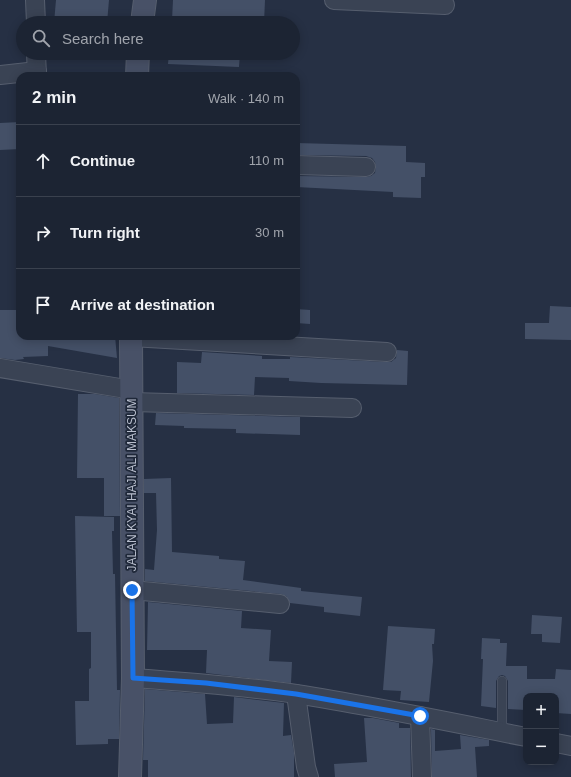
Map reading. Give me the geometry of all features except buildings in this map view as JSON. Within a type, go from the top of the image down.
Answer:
[{"type":"street","points":[[35,0],[36,16]]},
{"type":"street","points":[[143,16],[145,0]]},
{"type":"street","points":[[334,0],[445,6]]},
{"type":"street","points":[[36,60],[37,72]]},
{"type":"street","points":[[137,72],[138,60]]},
{"type":"street","points":[[0,75],[16,75]]},
{"type":"street","points":[[300,165],[366,167]]},
{"type":"street","name":"JALAN KYAI HAJI ALI MAKSUM","points":[[130,777],[133,678],[131,340]]},
{"type":"street","points":[[195,340],[387,352]]},
{"type":"street","points":[[0,368],[132,396],[352,408]]},
{"type":"street","points":[[132,590],[280,604]]},
{"type":"street","points":[[133,678],[206,683],[296,694],[523,736]]},
{"type":"street","points":[[296,694],[306,767],[309,777]]},
{"type":"street","points":[[420,716],[422,777]]},
{"type":"street","points":[[559,744],[571,746]]},
{"type":"lane","points":[[502,680],[502,732]]},
{"type":"route","points":[[132,590],[133,678],[206,683],[296,694],[420,716]]}]
